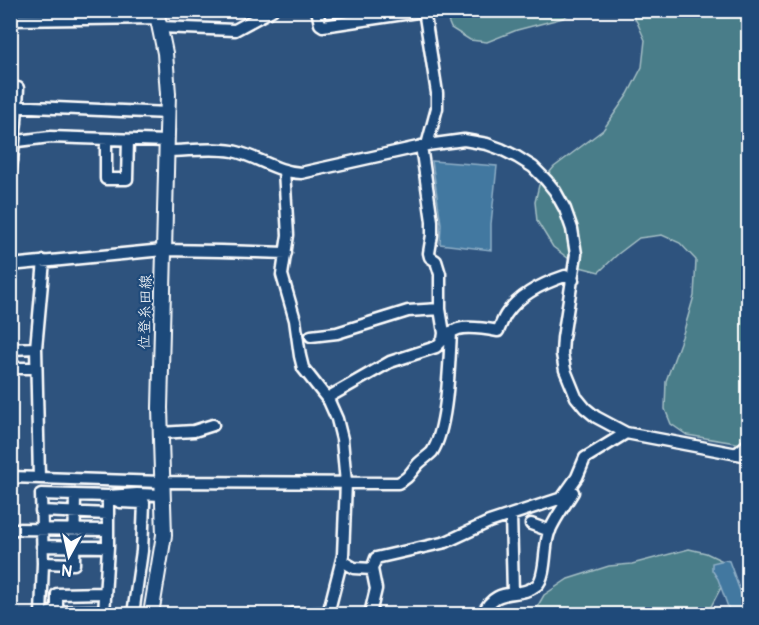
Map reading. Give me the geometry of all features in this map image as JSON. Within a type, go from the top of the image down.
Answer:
[{"type":"main road","name":"位登糸田線","points":[[151,615],[164,535],[160,408],[168,94],[165,53],[158,19]]},
{"type":"street","points":[[10,20],[158,19],[235,30],[272,10]]},
{"type":"street","points":[[10,477],[162,488],[398,483],[407,478],[431,452],[441,432],[448,333],[440,309],[440,274],[436,261],[429,254],[432,221],[424,145],[438,108],[424,11],[323,26],[320,24],[317,10]]},
{"type":"street","points":[[10,176],[16,122],[14,106],[18,88]]},
{"type":"street","points":[[14,106],[168,113]]},
{"type":"street","points":[[10,142],[50,137],[106,139],[232,150],[290,173],[308,172],[424,145],[464,140],[501,149],[533,167],[546,180],[565,209],[572,230],[576,254],[562,354],[569,384],[576,397],[596,417],[626,433],[748,456]]},
{"type":"street","points":[[106,139],[106,179],[127,179],[128,140]]},
{"type":"street","points":[[284,171],[288,235],[282,275],[295,320],[303,368],[327,398],[337,419],[342,439],[346,483],[343,555],[328,614],[292,615]]},
{"type":"street","points":[[10,265],[163,250],[286,253]]},
{"type":"street","points":[[39,478],[36,348],[44,261]]},
{"type":"street","points":[[327,398],[390,362],[436,346],[448,333],[459,329],[480,328],[498,331],[514,304],[534,289],[565,276],[573,280]]},
{"type":"street","points":[[311,336],[337,333],[408,311],[440,309]]},
{"type":"street","points":[[10,349],[36,348]]},
{"type":"street","points":[[10,368],[36,368]]},
{"type":"street","points":[[160,433],[194,431],[213,425]]},
{"type":"street","points":[[370,615],[376,590],[372,569],[376,558],[446,542],[489,522],[562,498],[577,477],[585,459],[626,433]]},
{"type":"street","points":[[736,454],[748,444]]},
{"type":"street","points":[[483,615],[493,599],[503,594],[529,590],[538,584],[542,578],[545,547],[550,531],[575,490],[577,477]]},
{"type":"street","points":[[108,496],[104,613],[41,613],[43,563],[41,494],[108,496],[137,494],[162,488]]},
{"type":"street","points":[[43,563],[74,564],[75,495]]},
{"type":"street","points":[[108,496],[120,502],[144,503],[142,551],[133,615]]},
{"type":"street","points":[[41,511],[108,514]]},
{"type":"street","points":[[511,515],[513,592]]},
{"type":"street","points":[[531,524],[550,531]]},
{"type":"street","points":[[10,530],[108,530]]},
{"type":"street","points":[[42,546],[108,547]]},
{"type":"street","points":[[342,561],[354,568],[372,569]]},
{"type":"street","points":[[57,612],[57,594],[105,593]]},
{"type":"green space","points":[[444,11],[573,11],[563,18],[517,30],[487,42],[470,40],[451,28]]},
{"type":"green space","points":[[630,11],[748,11],[748,445],[687,435],[671,424],[665,409],[666,381],[694,296],[696,260],[680,243],[662,235],[639,238],[599,272],[580,267],[553,247],[537,221],[535,202],[539,185],[554,167],[603,130],[628,94],[642,67],[645,40]]},
{"type":"green space","points":[[689,549],[706,553],[725,562],[727,576],[707,614],[533,614],[544,595],[568,579],[609,566],[632,564]]},
{"type":"water","points":[[432,161],[497,166],[491,224],[491,250],[440,244],[441,224]]},
{"type":"water","points":[[729,561],[746,614],[729,614],[718,579],[712,570],[712,563]]}]
